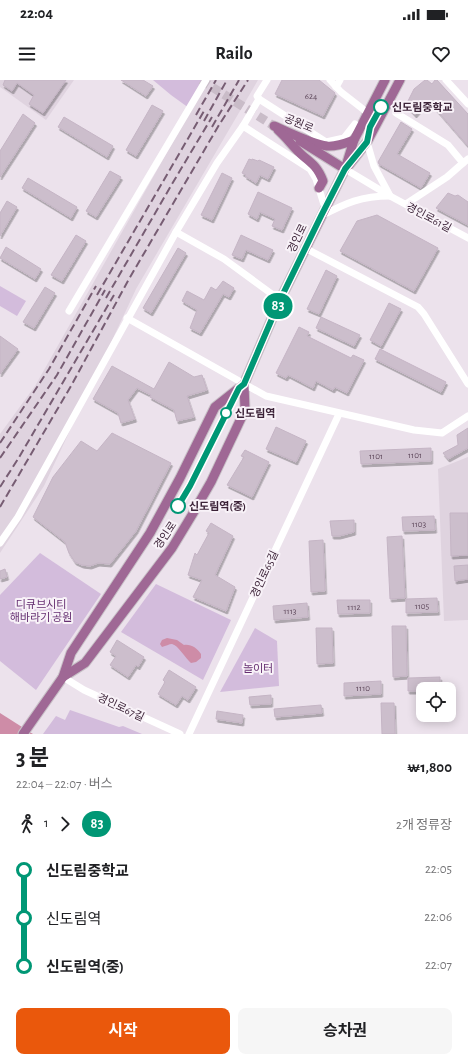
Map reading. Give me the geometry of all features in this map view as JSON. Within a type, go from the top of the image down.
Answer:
[{"type":"main road","name":"경인로","points":[[23,734],[63,678],[85,663],[172,548],[211,482],[245,410],[244,384],[280,300],[345,169],[354,140],[360,127],[385,80]]},
{"type":"main road","name":"경인로","points":[[345,169],[367,142],[400,80]]},
{"type":"main road","points":[[274,126],[303,156],[313,163],[320,174],[322,181],[319,188]]},
{"type":"main road","points":[[274,126],[345,169]]},
{"type":"main road","name":"공원로","points":[[274,126],[328,146],[341,145],[354,140]]},
{"type":"main road","name":"경인로","points":[[63,678],[70,653],[150,533],[180,478],[215,407],[244,384]]},
{"type":"street","points":[[69,311],[206,80]]},
{"type":"street","points":[[0,543],[18,517],[176,232],[217,163],[243,126],[259,99],[257,96],[267,80]]},
{"type":"street","points":[[330,80],[336,87],[368,113]]},
{"type":"street","points":[[336,87],[340,80]]},
{"type":"street","points":[[446,80],[468,104]]},
{"type":"street","points":[[259,99],[326,142],[344,138],[355,124],[360,127]]},
{"type":"street","points":[[396,113],[448,145],[466,161],[447,177],[406,204]]},
{"type":"street","points":[[243,126],[310,169],[319,188],[323,212],[360,198],[390,196],[374,166],[367,142]]},
{"type":"street","name":"경인로61길","points":[[345,169],[390,196],[468,238]]},
{"type":"street","points":[[176,232],[224,259],[280,300]]},
{"type":"street","points":[[305,248],[418,307],[424,314],[468,384]]},
{"type":"street","points":[[127,318],[266,396],[414,430],[442,433],[468,416]]},
{"type":"street","name":"경인로65길","points":[[189,734],[339,414]]},
{"type":"street","name":"경인로67길","points":[[63,678],[84,690],[180,734]]},
{"type":"shaded area","points":[[0,80],[74,80],[46,120],[0,87]]},
{"type":"shaded area","points":[[208,80],[258,80],[136,289],[44,486],[0,553],[0,434],[35,386]]},
{"type":"shaded area","points":[[468,457],[468,620],[444,621],[438,469]]},
{"type":"shaded area","points":[[167,638],[177,640],[184,645],[194,647],[201,654],[201,658],[196,662],[191,663],[174,645],[171,644],[162,647],[160,644],[162,640]]},
{"type":"shaded area","points":[[0,713],[33,734],[0,734]]},
{"type":"green space","points":[[153,80],[205,80],[189,108]]},
{"type":"green space","points":[[0,286],[26,301],[17,316],[0,306]]},
{"type":"green space","name":"디큐브시티 해바라기 공원","points":[[40,553],[101,594],[36,690],[0,661],[0,595]]},
{"type":"green space","points":[[156,584],[231,620],[203,680],[121,632]]},
{"type":"green space","name":"놀이터","points":[[255,628],[277,641],[279,686],[220,692]]},
{"type":"green space","points":[[70,710],[119,727],[123,726],[142,734],[43,734],[56,716],[65,720]]},
{"type":"building","points":[[5,80],[66,80],[43,113],[29,104],[34,95],[17,83],[12,91],[3,85]]},
{"type":"building","points":[[121,80],[143,80],[153,86],[146,96]]},
{"type":"building","points":[[282,80],[319,80],[335,93],[323,116],[275,94]]},
{"type":"building","points":[[425,80],[432,84],[435,80],[437,80],[468,114],[468,146],[428,100],[415,115],[406,105],[414,89]]},
{"type":"building","points":[[152,105],[163,111],[136,156],[126,150]]},
{"type":"building","points":[[23,114],[35,123],[0,177],[0,151]]},
{"type":"building","points":[[64,117],[113,146],[107,157],[58,127]]},
{"type":"building","points":[[401,122],[412,129],[397,154],[430,173],[421,188],[378,162]]},
{"type":"building","points":[[249,159],[259,160],[274,167],[268,179],[260,175],[256,183],[242,173]]},
{"type":"building","points":[[110,171],[121,177],[96,217],[86,211]]},
{"type":"building","points":[[222,173],[232,178],[212,220],[201,215]]},
{"type":"building","points":[[28,178],[77,207],[71,218],[22,188]]},
{"type":"building","points":[[258,192],[292,208],[282,230],[272,226],[275,219],[260,212],[257,219],[248,214]]},
{"type":"building","points":[[448,193],[455,196],[458,195],[468,202],[468,225],[436,208]]},
{"type":"building","points":[[7,201],[17,207],[0,236],[0,213]]},
{"type":"building","points":[[377,215],[438,248],[414,291],[340,251],[357,221]]},
{"type":"building","points":[[76,235],[86,241],[62,281],[51,275]]},
{"type":"building","points":[[241,235],[273,250],[268,260],[246,250],[242,259],[232,255]]},
{"type":"building","points":[[6,247],[41,269],[35,279],[0,258]]},
{"type":"building","points":[[178,248],[186,253],[151,313],[143,308]]},
{"type":"building","points":[[326,270],[337,276],[319,314],[307,309]]},
{"type":"building","points":[[223,281],[234,288],[229,297],[223,294],[200,333],[190,328],[197,310],[182,301],[187,291],[204,300],[211,287],[216,290]]},
{"type":"building","points":[[45,287],[55,293],[34,328],[23,322]]},
{"type":"building","points":[[389,303],[401,309],[381,346],[370,340]]},
{"type":"building","points":[[321,317],[360,335],[354,346],[316,328]]},
{"type":"building","points":[[299,327],[309,332],[307,336],[351,358],[353,355],[364,360],[347,393],[335,387],[333,390],[316,381],[313,388],[288,375],[286,378],[276,373]]},
{"type":"building","points":[[0,336],[18,349],[0,374]]},
{"type":"building","points":[[380,349],[446,382],[441,392],[375,359]]},
{"type":"building","points":[[169,362],[194,377],[202,375],[207,390],[187,396],[194,417],[177,421],[174,410],[137,388],[128,400],[135,419],[121,423],[118,413],[93,399],[112,366],[154,389]]},
{"type":"building","points":[[276,427],[306,441],[296,462],[266,449]]},
{"type":"building","points":[[468,428],[468,448],[448,459],[443,453],[458,445],[457,435]]},
{"type":"building","points":[[112,433],[171,463],[136,531],[110,564],[98,563],[90,566],[82,565],[75,562],[69,553],[65,542],[33,517],[53,477],[81,441],[97,451]]},
{"type":"building","points":[[431,448],[431,461],[361,464],[360,451]]},
{"type":"building","points":[[245,450],[269,462],[252,497],[227,485],[244,457],[241,456]]},
{"type":"building","points":[[450,513],[468,513],[468,555],[451,556]]},
{"type":"building","points":[[434,516],[435,530],[403,531],[402,517]]},
{"type":"building","points":[[354,520],[354,532],[339,536],[332,536],[330,521]]},
{"type":"building","points":[[211,523],[233,536],[215,575],[235,587],[226,611],[193,597],[202,580],[188,575],[195,553],[197,555],[209,533],[206,531]]},
{"type":"building","points":[[402,536],[405,598],[390,599],[387,537]]},
{"type":"building","points":[[323,540],[325,591],[311,592],[309,541]]},
{"type":"building","points":[[468,565],[468,579],[455,581],[454,566]]},
{"type":"building","points":[[5,569],[7,577],[0,579],[0,571]]},
{"type":"building","points":[[437,598],[438,612],[406,613],[406,599]]},
{"type":"building","points":[[337,600],[370,600],[370,613],[338,614]]},
{"type":"building","points":[[307,603],[308,617],[274,620],[273,606]]},
{"type":"building","points":[[392,626],[406,626],[407,676],[393,677]]},
{"type":"building","points":[[316,628],[332,628],[333,663],[317,664]]},
{"type":"building","points":[[117,640],[144,657],[138,667],[136,665],[128,677],[110,665],[116,656],[110,652]]},
{"type":"building","points":[[169,670],[196,687],[188,700],[182,696],[176,705],[158,694],[165,682],[163,680]]},
{"type":"building","points":[[440,677],[440,682],[416,682],[416,691],[408,691],[408,678]]},
{"type":"building","points":[[381,681],[381,694],[344,696],[344,683]]},
{"type":"building","points":[[271,695],[271,704],[250,705],[249,697]]},
{"type":"building","points":[[381,703],[394,703],[395,734],[382,734]]},
{"type":"building","points":[[321,705],[322,713],[275,717],[274,709]]},
{"type":"building","points":[[217,711],[243,715],[242,723],[216,719]]},
{"type":"tunnel","points":[[201,80],[274,126]]},
{"type":"railway","points":[[196,115],[216,80]]},
{"type":"railway","points":[[204,121],[227,80]]},
{"type":"railway","points":[[212,127],[239,80]]},
{"type":"railway","points":[[0,507],[71,386],[129,279],[219,125],[248,80]]},
{"type":"railway","points":[[97,295],[204,111]]},
{"type":"railway","points":[[106,298],[212,117]]},
{"type":"railway","points":[[0,443],[49,369],[96,286]]},
{"type":"railway","points":[[0,458],[57,375],[105,290]]},
{"type":"railway","points":[[0,487],[114,295]]},
{"type":"bus line","name":"83","points":[[178,506],[190,486],[239,388],[244,384],[280,300],[321,216],[345,169],[367,142],[370,127],[381,107]]},
{"type":"place","name":"신도림중학교","points":[[381,107]]},
{"type":"place","name":"신도림역","points":[[226,413]]},
{"type":"place","name":"신도림역(중)","points":[[178,506]]}]
